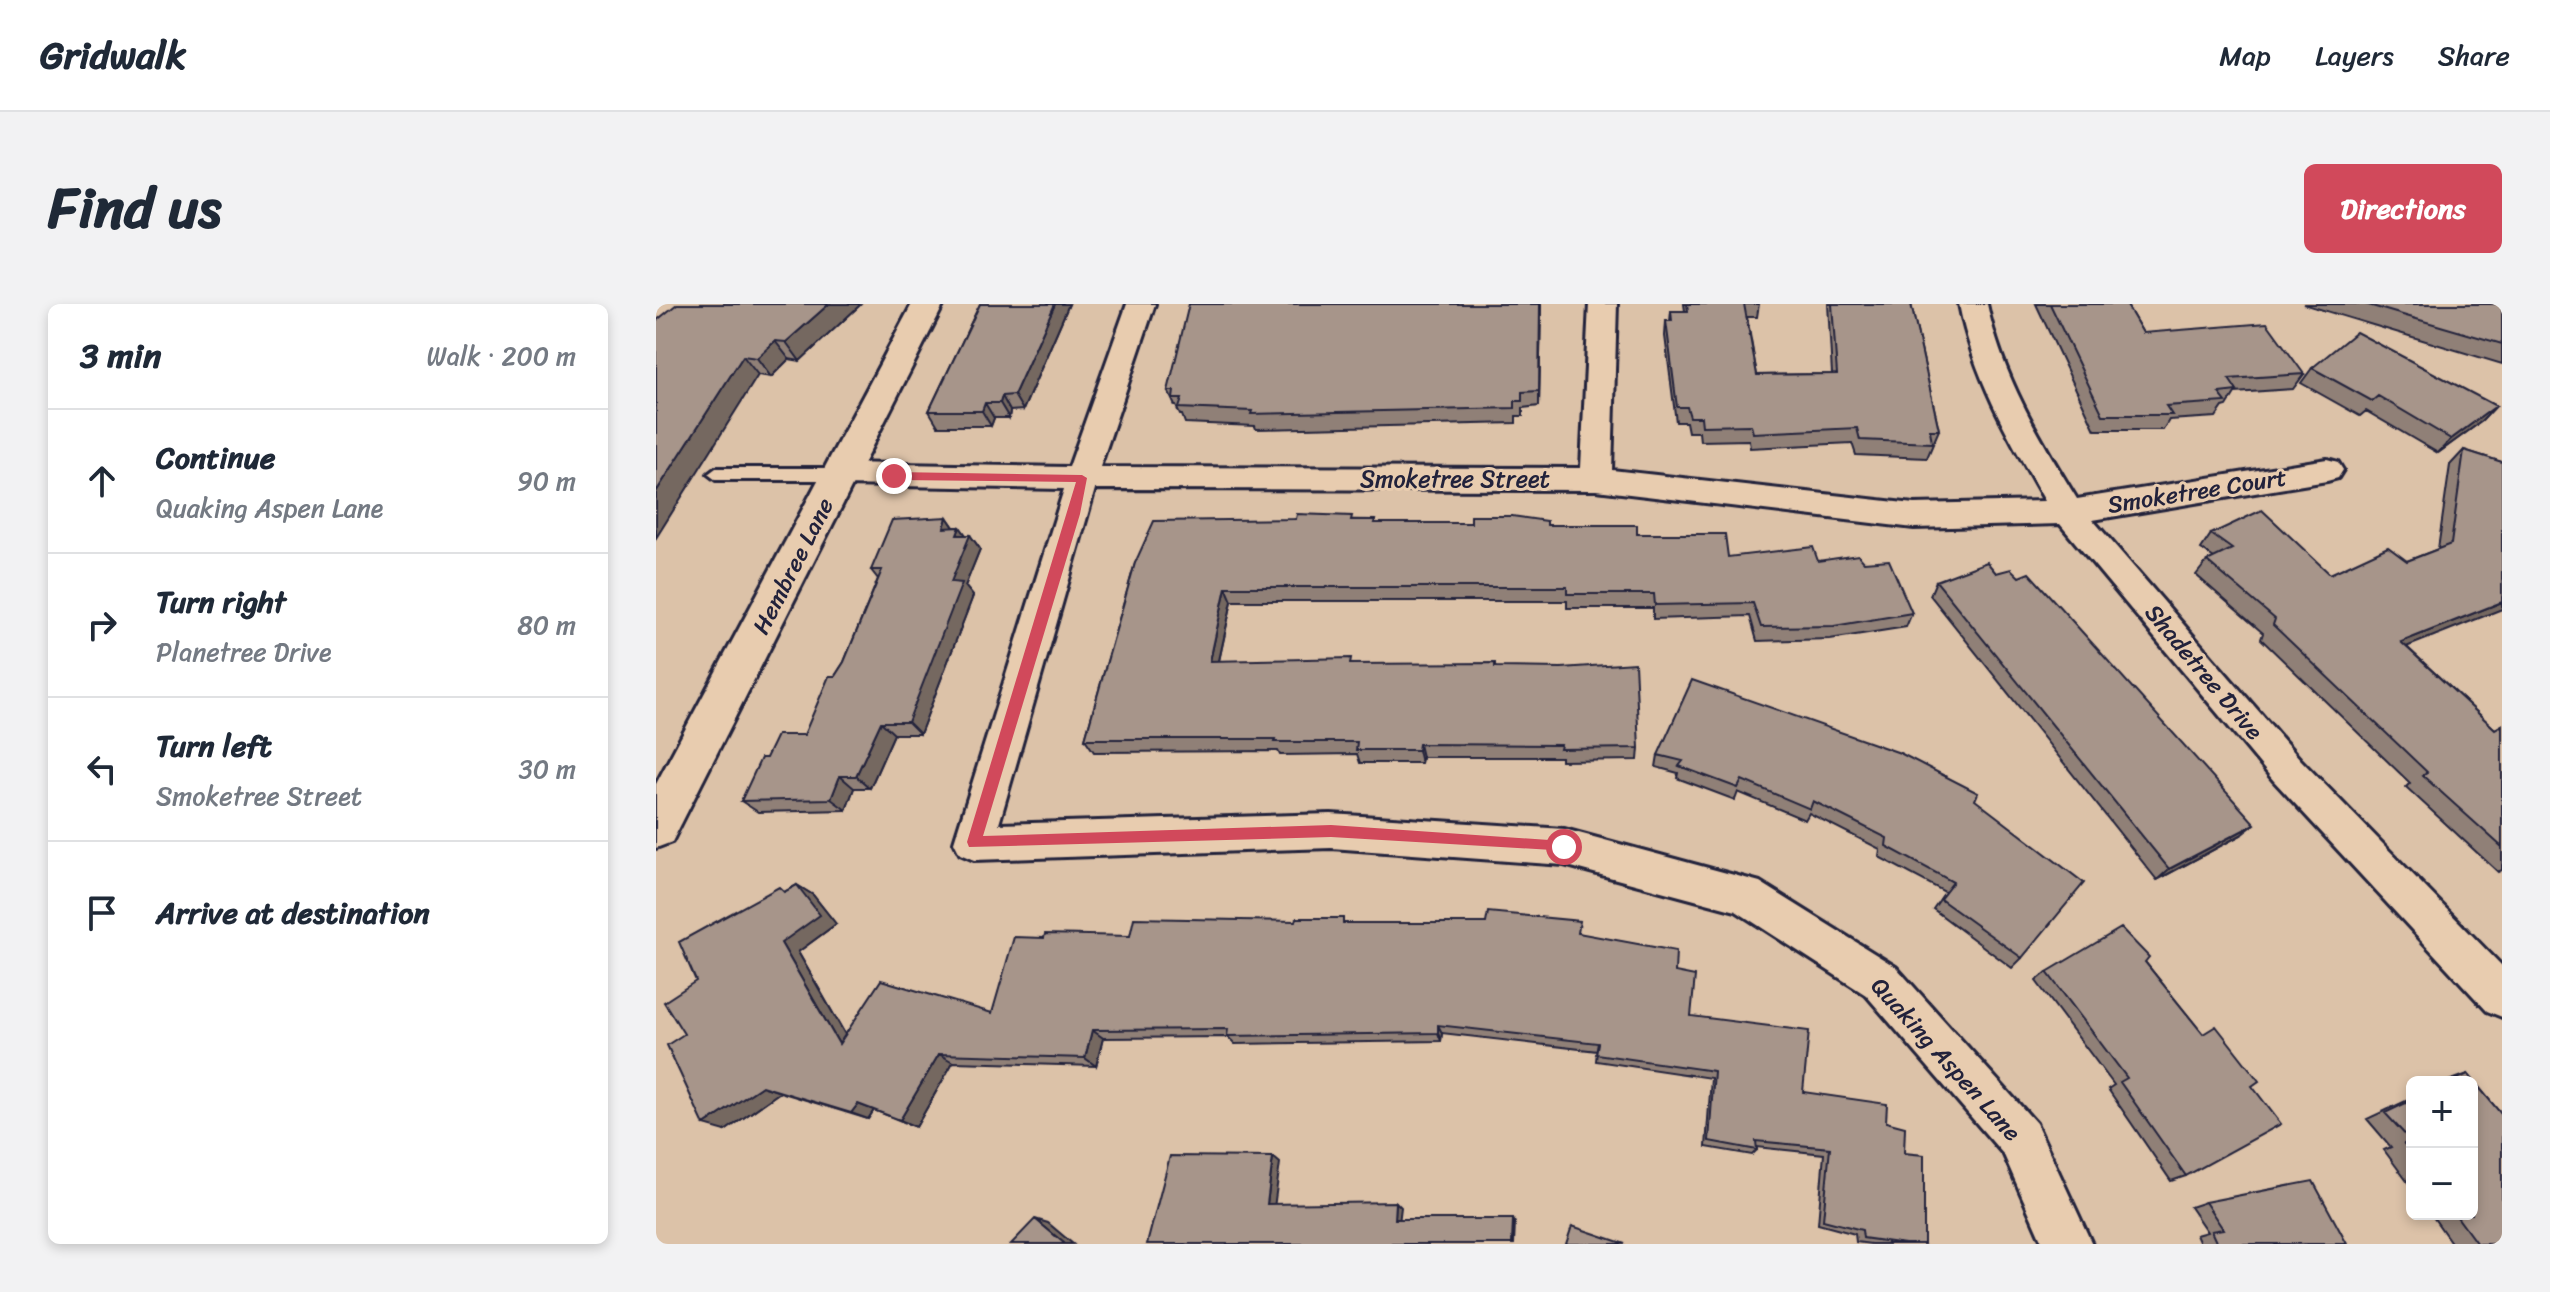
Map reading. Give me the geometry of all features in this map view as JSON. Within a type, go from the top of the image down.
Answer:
[{"type":"street","name":"Hembree Lane","points":[[656,828],[671,773],[840,474],[928,304]]},
{"type":"street","points":[[1082,478],[1088,450],[1141,304]]},
{"type":"street","points":[[1596,479],[1603,304]]},
{"type":"street","name":"Shadetree Drive","points":[[1973,304],[1978,329],[2010,413],[2068,512],[2287,770],[2502,996]]},
{"type":"street","name":"Smoketree Court","points":[[2068,512],[2327,470]]},
{"type":"street","name":"Smoketree Street","points":[[840,474],[1596,479],[1914,516],[2068,512]]},
{"type":"street","name":"Quaking Aspen Lane","points":[[1082,478],[1074,514],[974,842],[1331,831],[1564,847],[1746,895],[1881,981],[2020,1139],[2068,1244]]},
{"type":"lane","points":[[716,474],[840,474]]},
{"type":"building","points":[[677,304],[829,304],[786,342],[775,341],[757,358],[743,356],[656,492],[656,321]]},
{"type":"building","points":[[980,304],[1055,304],[1014,395],[1002,396],[1000,403],[985,403],[982,411],[929,411]]},
{"type":"building","points":[[1189,304],[1540,304],[1539,391],[1522,392],[1522,401],[1515,401],[1515,408],[1251,414],[1252,411],[1179,408],[1182,399],[1173,399],[1174,391],[1168,391]]},
{"type":"building","points":[[1687,304],[1744,304],[1757,375],[1837,374],[1832,304],[1911,304],[1939,430],[1930,430],[1932,443],[1860,440],[1857,428],[1753,433],[1751,425],[1702,426],[1701,417],[1690,417],[1687,407],[1677,407],[1666,321],[1672,321],[1671,311],[1688,311]]},
{"type":"building","points":[[2050,304],[2126,304],[2143,333],[2267,323],[2304,374],[2229,379],[2237,391],[2219,393],[2226,402],[2166,406],[2172,415],[2103,415]]},
{"type":"building","points":[[2365,304],[2502,304],[2502,344]]},
{"type":"building","points":[[2356,332],[2496,406],[2451,439],[2378,396],[2372,401],[2312,368]]},
{"type":"building","points":[[2464,450],[2502,462],[2502,602],[2401,642],[2495,729],[2502,725],[2502,847],[2422,775],[2427,772],[2273,625],[2275,619],[2207,561],[2232,549],[2211,534],[2262,510],[2330,574],[2388,547],[2407,561],[2451,544]]},
{"type":"building","points":[[1297,514],[1352,516],[1351,520],[1375,520],[1374,523],[1471,523],[1471,516],[1512,516],[1547,521],[1547,525],[1637,525],[1637,534],[1725,534],[1728,557],[1813,547],[1818,561],[1858,555],[1864,562],[1889,560],[1912,613],[1834,626],[1761,627],[1753,603],[1655,605],[1654,594],[1567,594],[1567,587],[1226,587],[1210,661],[1351,658],[1350,664],[1495,663],[1495,667],[1561,668],[1635,663],[1639,748],[1560,749],[1561,745],[1419,744],[1418,750],[1356,750],[1357,742],[1085,739],[1135,563],[1154,521],[1296,519]]},
{"type":"building","points":[[947,517],[944,528],[960,527],[957,535],[970,535],[951,582],[962,583],[908,722],[881,722],[856,776],[840,776],[831,799],[741,801],[761,758],[766,758],[777,735],[804,735],[829,676],[835,676],[844,662],[882,570],[871,570],[892,520]]},
{"type":"building","points":[[1987,562],[1996,573],[2011,569],[2019,577],[2029,573],[2255,824],[2169,869],[1936,581]]},
{"type":"building","points":[[1692,680],[1900,753],[1978,793],[1975,800],[2084,883],[2022,958],[1940,899],[1953,882],[1886,846],[1887,838],[1813,801],[1810,809],[1742,780],[1738,788],[1679,766],[1683,761],[1658,755]]},
{"type":"building","points":[[797,885],[820,915],[781,943],[839,1044],[881,980],[992,1013],[1014,937],[1044,938],[1045,934],[1130,936],[1134,918],[1295,921],[1296,918],[1343,918],[1343,923],[1486,923],[1488,912],[1580,921],[1578,933],[1676,951],[1675,972],[1695,976],[1691,1016],[1809,1031],[1803,1092],[1887,1104],[1886,1122],[1905,1127],[1904,1153],[1924,1155],[1924,1244],[1863,1238],[1862,1230],[1823,1220],[1830,1148],[1756,1141],[1757,1150],[1709,1141],[1714,1071],[1596,1054],[1598,1043],[1438,1025],[1438,1033],[1227,1036],[1228,1029],[1092,1030],[1085,1058],[939,1054],[900,1120],[858,1104],[851,1113],[762,1086],[704,1125],[667,1045],[684,1034],[664,1002],[696,981],[679,942],[779,887],[784,892]]},
{"type":"building","points":[[2121,928],[2149,957],[2145,962],[2203,1034],[2216,1026],[2259,1081],[2252,1086],[2281,1124],[2186,1176],[2120,1082],[2127,1078],[2047,972]]},
{"type":"building","points":[[2478,1086],[2502,1115],[2502,1244],[2477,1244],[2459,1220],[2478,1220]]},
{"type":"building","points":[[2406,1103],[2406,1136],[2385,1113]]},
{"type":"building","points":[[1170,1156],[1273,1157],[1267,1204],[1396,1202],[1395,1219],[1513,1219],[1512,1244],[1147,1244]]},
{"type":"building","points":[[2313,1181],[2347,1244],[2217,1244],[2211,1231],[2223,1229],[2205,1202]]},
{"type":"building","points":[[1035,1219],[1065,1244],[1011,1244]]},
{"type":"building","points":[[1572,1226],[1625,1244],[1566,1244]]},
{"type":"route","points":[[894,476],[1082,478],[1074,514],[974,842],[1331,831],[1564,847]]}]
